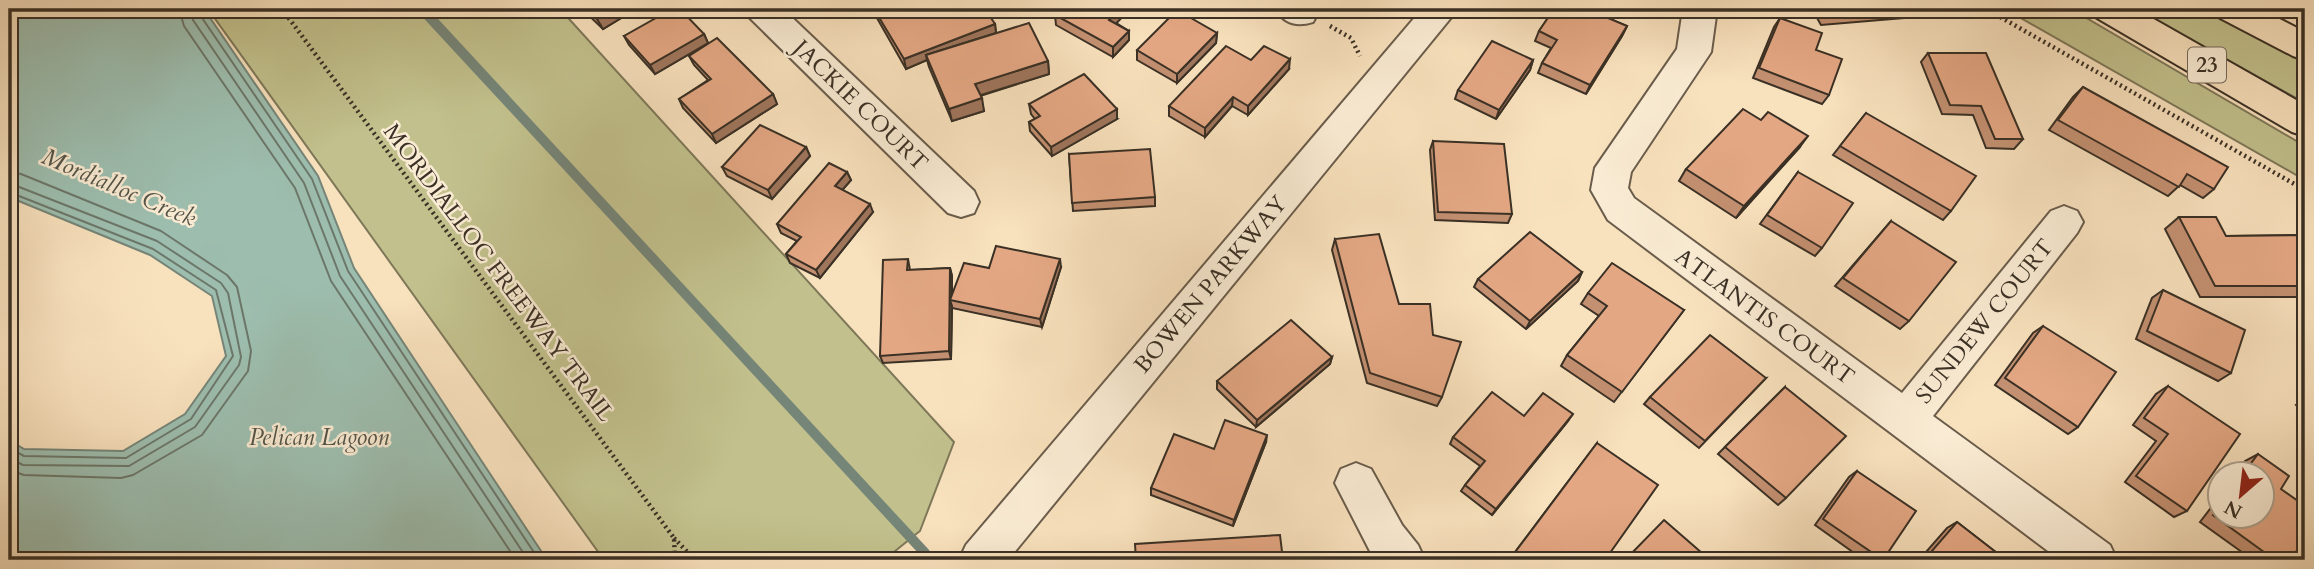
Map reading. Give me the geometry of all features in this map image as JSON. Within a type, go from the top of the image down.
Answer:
[{"type":"main road","name":"23","points":[[2109,9],[2305,122]]},
{"type":"main road","points":[[2232,9],[2305,47]]},
{"type":"street","name":"JACKIE COURT","points":[[761,9],[961,202]]},
{"type":"street","name":"BOWEN PARKWAY","points":[[981,560],[1382,76],[1441,9]]},
{"type":"street","name":"ATLANTIS COURT","points":[[1700,9],[1694,52],[1613,168],[1609,190],[1621,209],[2095,560]]},
{"type":"street","name":"SUNDEW COURT","points":[[1905,420],[2064,222]]},
{"type":"street","points":[[1356,483],[1387,540],[1403,560]]},
{"type":"path","name":"MORDIALLOC FREEWAY TRAIL","points":[[282,9],[674,538],[695,560]]},
{"type":"path","points":[[1986,9],[2305,190]]},
{"type":"path","points":[[1297,11],[1351,38],[1365,65],[1382,76]]},
{"type":"path","points":[[674,538],[676,560]]},
{"type":"shaded area","points":[[208,9],[560,9],[954,442],[920,531],[884,560],[604,560]]},
{"type":"shaded area","points":[[2005,9],[2071,9],[2305,146],[2305,180]]},
{"type":"shaded area","points":[[2136,9],[2210,9],[2305,59],[2305,103]]},
{"type":"water","name":"Pelican Lagoon","points":[[9,9],[204,9],[318,176],[354,268],[547,560],[9,560],[9,440],[24,449],[123,451],[185,414],[226,356],[212,296],[150,255],[9,197]]},
{"type":"building","points":[[587,9],[615,9],[597,19]]},
{"type":"building","points":[[672,9],[680,9],[704,34],[650,65],[624,36]]},
{"type":"building","points":[[874,9],[912,9],[916,15],[931,9],[985,9],[995,24],[904,59]]},
{"type":"building","points":[[1061,9],[1120,9],[1109,20],[1129,31],[1113,47],[1055,15]]},
{"type":"building","points":[[1554,9],[1587,9],[1627,26],[1590,85],[1542,63],[1557,40],[1539,31]]},
{"type":"building","points":[[1824,9],[1903,9],[1827,16]]},
{"type":"building","points":[[1177,10],[1217,33],[1177,74],[1137,50]]},
{"type":"building","points":[[1780,18],[1822,33],[1816,50],[1842,59],[1829,95],[1759,68]]},
{"type":"building","points":[[1029,23],[1048,61],[975,84],[982,98],[949,109],[926,55]]},
{"type":"building","points":[[717,38],[773,94],[712,134],[679,99],[711,79],[689,56]]},
{"type":"building","points":[[1492,41],[1533,60],[1499,110],[1458,90]]},
{"type":"building","points":[[1226,46],[1251,60],[1264,46],[1290,59],[1248,106],[1233,97],[1205,128],[1169,106]]},
{"type":"building","points":[[1928,53],[1986,53],[2023,139],[1995,139],[1981,106],[1950,105]]},
{"type":"building","points":[[1084,74],[1117,109],[1051,147],[1029,122],[1040,116],[1029,104]]},
{"type":"building","points":[[2083,87],[2228,167],[2214,189],[2187,174],[2179,187],[2058,120]]},
{"type":"building","points":[[1743,109],[1761,120],[1768,112],[1808,136],[1744,206],[1686,169]]},
{"type":"building","points":[[1866,113],[1976,176],[1951,211],[1840,146]]},
{"type":"building","points":[[760,125],[806,147],[768,190],[722,167]]},
{"type":"building","points":[[1433,141],[1504,144],[1512,214],[1438,212]]},
{"type":"building","points":[[1150,149],[1155,197],[1072,203],[1069,154]]},
{"type":"building","points":[[829,163],[847,172],[835,186],[870,204],[816,270],[786,254],[801,237],[777,224]]},
{"type":"building","points":[[1798,172],[1853,203],[1822,248],[1767,215]]},
{"type":"building","points":[[2179,217],[2216,217],[2226,236],[2305,235],[2305,286],[2215,286]]},
{"type":"building","points":[[1891,221],[1956,262],[1909,321],[1843,278]]},
{"type":"building","points":[[1530,232],[1582,272],[1530,321],[1478,279]]},
{"type":"building","points":[[1379,234],[1399,304],[1430,304],[1433,335],[1461,342],[1442,397],[1370,373],[1335,239]]},
{"type":"building","points":[[996,246],[1060,259],[1040,319],[950,300],[964,263],[989,268]]},
{"type":"building","points":[[908,259],[907,270],[950,268],[949,351],[880,356],[883,260]]},
{"type":"building","points":[[1612,263],[1684,310],[1622,392],[1567,355],[1607,306],[1588,293]]},
{"type":"building","points":[[2163,290],[2245,330],[2231,373],[2147,331]]},
{"type":"building","points":[[1291,320],[1332,357],[1257,420],[1217,381]]},
{"type":"building","points":[[2043,326],[2116,372],[2078,427],[2005,378]]},
{"type":"building","points":[[1710,335],[1766,378],[1705,441],[1650,397]]},
{"type":"building","points":[[2168,386],[2240,434],[2221,461],[2206,461],[2206,483],[2187,511],[2136,476],[2168,434],[2144,418]]},
{"type":"building","points":[[1785,387],[1846,436],[1786,498],[1725,447]]},
{"type":"building","points":[[1492,392],[1524,416],[1543,393],[1573,414],[1496,509],[1465,485],[1485,461],[1453,437]]},
{"type":"building","points":[[1225,420],[1267,435],[1234,520],[1151,488],[1174,434],[1214,449]]},
{"type":"building","points":[[1597,443],[1658,485],[1605,560],[1520,560],[1513,555]]},
{"type":"building","points":[[2258,454],[2268,461],[2253,461]]},
{"type":"building","points":[[2276,467],[2289,476],[2281,489],[2305,506],[2305,539],[2290,560],[2275,560],[2234,530],[2276,530]]},
{"type":"building","points":[[1857,471],[1916,511],[1883,560],[1823,519]]},
{"type":"building","points":[[1664,520],[1710,560],[1625,560]]},
{"type":"building","points":[[1957,522],[2006,560],[1924,560]]},
{"type":"building","points":[[1280,535],[1283,560],[1136,560],[1135,544]]},
{"type":"waterway","points":[[422,9],[925,553]]},
{"type":"water label","name":"Mordialloc Creek","points":[[119,187]]}]
